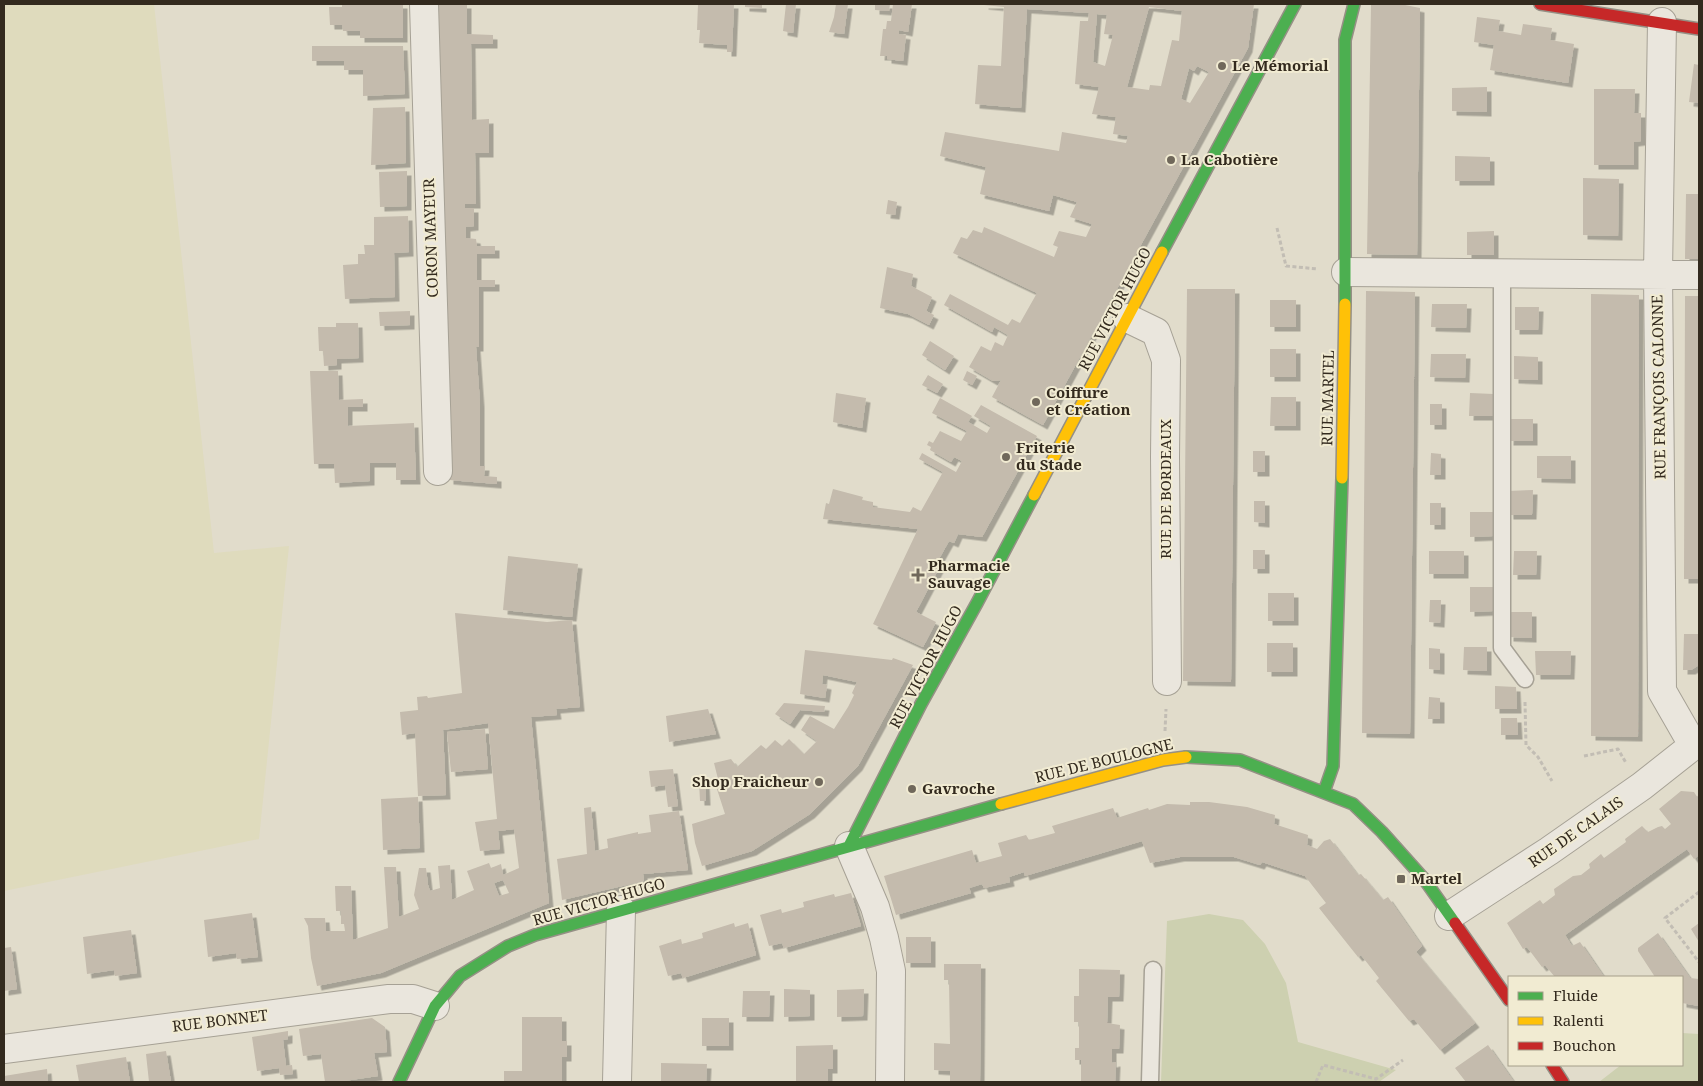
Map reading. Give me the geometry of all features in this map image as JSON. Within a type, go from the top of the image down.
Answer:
[{"type":"street","name":"CORON MAYEUR","points":[[424,4],[438,471]]},
{"type":"street","name":"RUE VICTOR HUGO","points":[[400,1082],[434,1006],[460,976],[508,946],[535,935],[849,846],[921,704],[977,603],[1295,4]]},
{"type":"street","name":"RUE MARTEL","points":[[1324,792],[1333,766],[1346,272],[1345,40],[1354,4]]},
{"type":"street","points":[[1540,4],[1699,29]]},
{"type":"street","name":"RUE FRANÇOIS CALONNE","points":[[1662,22],[1658,274],[1662,691],[1696,743]]},
{"type":"street","points":[[1346,272],[1699,274]]},
{"type":"street","name":"RUE DE BORDEAUX","points":[[1127,318],[1156,332],[1166,360],[1167,681]]},
{"type":"street","name":"RUE DE CALAIS","points":[[1449,916],[1549,851],[1642,786],[1696,743]]},
{"type":"street","name":"RUE DE BOULOGNE","points":[[849,846],[1163,760],[1191,756],[1240,760],[1353,804],[1382,832],[1424,879],[1508,999]]},
{"type":"street","points":[[849,846],[874,907],[892,971],[890,1082]]},
{"type":"street","points":[[617,1082],[621,910]]},
{"type":"street","name":"RUE BONNET","points":[[4,1049],[388,999],[413,999],[434,1006]]},
{"type":"street","points":[[1553,1066],[1563,1082]]},
{"type":"lane","points":[[1502,272],[1502,648],[1525,679]]},
{"type":"lane","points":[[1150,1082],[1153,970]]},
{"type":"path","points":[[1277,228],[1286,266],[1315,269]]},
{"type":"path","points":[[1525,679],[1526,745],[1538,757],[1552,781]]},
{"type":"path","points":[[1163,760],[1167,681]]},
{"type":"path","points":[[1584,756],[1618,750],[1642,786]]},
{"type":"path","points":[[1699,892],[1665,918],[1699,962]]},
{"type":"path","points":[[1371,1082],[1403,1060]]},
{"type":"path","points":[[1316,1082],[1323,1065],[1376,1079]]},
{"type":"shaded area","points":[[4,4],[154,4],[214,553],[289,546],[259,839],[4,891]]},
{"type":"green space","points":[[1209,914],[1243,920],[1265,944],[1286,983],[1298,1042],[1396,1070],[1379,1082],[1161,1082],[1167,921]]},
{"type":"green space","points":[[1683,1033],[1699,1034],[1699,1082],[1599,1082],[1620,1066],[1683,1066]]},
{"type":"building","points":[[342,4],[403,4],[403,38],[360,38],[360,31],[343,31],[342,25],[330,25],[329,7],[342,7]]},
{"type":"building","points":[[438,4],[467,4],[467,34],[493,35],[493,44],[471,44],[472,120],[489,119],[489,153],[475,153],[476,204],[465,204],[465,208],[474,208],[474,226],[466,227],[466,238],[476,239],[477,246],[495,246],[495,254],[477,254],[477,280],[495,280],[495,287],[479,287],[479,347],[476,347],[480,403],[480,466],[485,466],[484,476],[497,477],[497,484],[449,480]]},
{"type":"building","points":[[698,4],[734,4],[732,52],[727,52],[727,45],[699,43],[700,30],[697,30]]},
{"type":"building","points":[[745,4],[762,4],[762,8],[745,7]]},
{"type":"building","points":[[786,4],[796,4],[793,33],[783,31]]},
{"type":"building","points":[[836,4],[848,4],[844,34],[829,32]]},
{"type":"building","points":[[875,4],[890,4],[889,11],[875,10]]},
{"type":"building","points":[[893,4],[912,4],[908,32],[899,30],[899,34],[906,35],[903,61],[880,56],[883,29],[886,29],[887,21],[891,21]]},
{"type":"building","points":[[1254,4],[1248,48],[1043,425],[992,397],[1001,380],[993,381],[969,367],[981,346],[991,351],[995,342],[1003,346],[1008,335],[994,327],[992,332],[944,305],[950,294],[1008,325],[1012,319],[1020,323],[1037,293],[953,253],[961,237],[967,239],[973,230],[982,233],[984,227],[1054,257],[1058,247],[1053,245],[1059,231],[1086,237],[1092,224],[1070,217],[1077,202],[1053,195],[1049,211],[980,194],[986,167],[940,156],[945,132],[1059,151],[1062,132],[1126,143],[1128,136],[1113,134],[1116,117],[1092,114],[1099,87],[1075,84],[1080,21],[1088,21],[1089,13],[1027,9],[1021,108],[975,104],[978,65],[1001,66],[1004,7],[984,5]],"holes":[[[1149,7],[1182,11],[1179,41],[1172,40],[1161,86],[1150,85],[1149,90],[1127,87]],[[1097,14],[1107,15],[1104,34],[1113,35],[1105,66],[1093,62]],[[1197,66],[1209,72],[1190,103],[1181,99],[1189,68],[1194,71]]]},
{"type":"building","points":[[1371,5],[1405,5],[1420,8],[1417,255],[1367,254]]},
{"type":"building","points":[[1477,17],[1500,20],[1498,31],[1521,35],[1523,24],[1552,28],[1550,40],[1574,44],[1568,83],[1490,70],[1494,45],[1474,42]]},
{"type":"building","points":[[312,46],[403,46],[405,94],[363,96],[363,70],[344,70],[344,61],[312,61]]},
{"type":"building","points":[[1694,64],[1699,65],[1699,103],[1689,102]]},
{"type":"building","points":[[1487,87],[1487,112],[1452,111],[1452,88]]},
{"type":"building","points":[[1594,89],[1635,89],[1634,113],[1641,113],[1641,141],[1634,142],[1634,165],[1594,165]]},
{"type":"building","points":[[405,107],[406,163],[371,165],[373,108]]},
{"type":"building","points":[[1455,156],[1490,157],[1490,181],[1455,181]]},
{"type":"building","points":[[407,171],[407,206],[380,207],[379,172]]},
{"type":"building","points":[[1583,178],[1619,179],[1618,236],[1583,235]]},
{"type":"building","points":[[1686,194],[1699,194],[1699,259],[1685,259]]},
{"type":"building","points":[[888,200],[897,202],[895,215],[886,214]]},
{"type":"building","points":[[408,216],[409,252],[394,253],[395,297],[345,299],[343,265],[358,264],[358,254],[365,254],[364,245],[374,245],[374,217]]},
{"type":"building","points":[[1494,231],[1494,255],[1467,255],[1467,232]]},
{"type":"building","points":[[887,267],[913,274],[911,286],[932,297],[926,311],[934,315],[929,325],[908,314],[880,308]]},
{"type":"building","points":[[1187,289],[1235,289],[1231,682],[1183,681]]},
{"type":"building","points":[[1366,291],[1415,292],[1410,734],[1362,733]]},
{"type":"building","points":[[1591,294],[1639,295],[1638,737],[1591,736]]},
{"type":"building","points":[[1685,296],[1699,296],[1699,579],[1684,579]]},
{"type":"building","points":[[1270,300],[1296,300],[1296,327],[1270,327]]},
{"type":"building","points":[[1432,304],[1467,304],[1466,328],[1431,327]]},
{"type":"building","points":[[1515,307],[1539,307],[1538,330],[1515,330]]},
{"type":"building","points":[[410,311],[410,325],[380,326],[379,312]]},
{"type":"building","points":[[336,323],[358,323],[359,358],[337,359],[337,365],[324,366],[323,351],[319,351],[318,327],[336,327]]},
{"type":"building","points":[[930,341],[954,356],[945,370],[922,355]]},
{"type":"building","points":[[1270,349],[1296,349],[1296,377],[1270,377]]},
{"type":"building","points":[[1431,354],[1466,354],[1465,378],[1430,377]]},
{"type":"building","points":[[1514,356],[1538,357],[1538,380],[1514,379]]},
{"type":"building","points":[[310,371],[338,371],[339,400],[363,399],[363,407],[348,407],[348,426],[414,423],[416,480],[396,480],[396,463],[370,463],[370,481],[335,483],[334,464],[314,464]]},
{"type":"building","points":[[967,371],[977,376],[972,385],[963,380]]},
{"type":"building","points":[[928,375],[943,384],[937,393],[922,385]]},
{"type":"building","points":[[836,393],[866,398],[862,428],[833,422]]},
{"type":"building","points":[[1470,393],[1494,394],[1493,416],[1469,416]]},
{"type":"building","points":[[1271,397],[1296,397],[1296,426],[1270,426]]},
{"type":"building","points":[[940,398],[972,416],[968,422],[987,433],[991,426],[974,416],[981,405],[1037,436],[982,537],[958,534],[954,543],[949,541],[935,566],[939,568],[916,612],[936,622],[923,647],[873,624],[918,529],[823,519],[826,503],[829,504],[833,489],[863,497],[862,500],[873,502],[873,507],[910,512],[913,507],[921,511],[943,472],[919,459],[922,453],[956,472],[962,461],[954,457],[951,462],[930,450],[931,447],[927,445],[929,441],[933,443],[940,431],[961,441],[967,431],[932,413]]},
{"type":"building","points":[[1430,404],[1442,404],[1442,425],[1430,425]]},
{"type":"building","points":[[1510,419],[1533,419],[1533,441],[1509,441]]},
{"type":"building","points":[[1253,451],[1265,451],[1265,472],[1253,472]]},
{"type":"building","points":[[1431,453],[1441,454],[1441,475],[1430,475]]},
{"type":"building","points":[[1537,456],[1571,456],[1571,479],[1537,478]]},
{"type":"building","points":[[1533,490],[1532,515],[1509,515],[1508,491]]},
{"type":"building","points":[[1254,501],[1265,501],[1265,523],[1254,522]]},
{"type":"building","points":[[1430,503],[1441,503],[1441,525],[1430,525]]},
{"type":"building","points":[[1470,512],[1493,512],[1493,536],[1470,537]]},
{"type":"building","points":[[1253,550],[1265,550],[1265,569],[1253,569]]},
{"type":"building","points":[[1429,551],[1464,551],[1464,574],[1429,574]]},
{"type":"building","points":[[1514,551],[1537,551],[1536,575],[1513,575]]},
{"type":"building","points":[[508,556],[578,564],[572,617],[503,610]]},
{"type":"building","points":[[1470,587],[1493,587],[1493,611],[1470,612]]},
{"type":"building","points":[[1268,593],[1294,593],[1294,621],[1268,621]]},
{"type":"building","points":[[1430,600],[1441,600],[1440,623],[1429,622]]},
{"type":"building","points":[[1509,612],[1532,612],[1532,638],[1509,637]]},
{"type":"building","points":[[455,613],[547,622],[572,620],[580,707],[556,709],[557,715],[531,717],[549,903],[381,973],[317,986],[311,958],[308,926],[304,918],[325,918],[326,931],[345,931],[344,924],[341,924],[341,911],[336,911],[335,886],[351,886],[353,940],[388,928],[384,867],[396,867],[399,917],[419,909],[414,895],[419,868],[426,868],[430,891],[440,888],[438,866],[450,865],[452,900],[474,890],[467,871],[489,863],[491,868],[501,864],[503,875],[519,868],[514,829],[498,831],[500,849],[480,851],[475,822],[497,819],[488,723],[443,730],[446,795],[418,796],[415,733],[402,735],[400,712],[418,710],[417,697],[427,696],[428,698],[462,693]],"holes":[[[503,880],[509,893],[499,896],[494,883]]]},
{"type":"building","points":[[1684,634],[1699,634],[1699,665],[1691,670],[1683,670]]},
{"type":"building","points":[[1267,643],[1293,643],[1293,672],[1267,672]]},
{"type":"building","points":[[1464,647],[1487,647],[1487,671],[1463,670]]},
{"type":"building","points":[[1429,648],[1440,649],[1440,670],[1429,669]]},
{"type":"building","points":[[805,650],[892,660],[893,658],[913,665],[858,766],[810,814],[752,851],[702,866],[692,824],[725,814],[714,780],[718,779],[714,763],[731,759],[737,767],[761,745],[766,749],[775,740],[782,746],[789,739],[804,754],[817,741],[801,730],[810,716],[834,729],[854,695],[852,693],[857,682],[823,675],[822,684],[827,685],[825,698],[800,694]]},
{"type":"building","points":[[1535,651],[1571,651],[1570,675],[1536,675]]},
{"type":"building","points":[[1495,686],[1516,687],[1517,709],[1495,709]]},
{"type":"building","points":[[1429,697],[1440,698],[1440,719],[1428,719]]},
{"type":"building","points":[[784,703],[825,706],[824,712],[800,710],[790,724],[775,714]]},
{"type":"building","points":[[708,709],[716,734],[669,742],[666,716]]},
{"type":"building","points":[[1501,718],[1517,718],[1518,735],[1501,735]]},
{"type":"building","points":[[485,729],[488,769],[451,772],[447,732]]},
{"type":"building","points":[[673,769],[678,806],[668,807],[665,785],[651,787],[649,771]]},
{"type":"building","points":[[705,781],[706,801],[700,801],[699,782]]},
{"type":"building","points":[[1681,791],[1694,792],[1699,800],[1699,855],[1694,859],[1687,849],[1565,935],[1572,946],[1580,942],[1603,976],[1554,976],[1545,965],[1542,967],[1527,947],[1523,949],[1507,923],[1540,900],[1543,904],[1555,895],[1554,889],[1573,876],[1581,875],[1590,868],[1589,864],[1601,854],[1604,858],[1626,842],[1625,839],[1642,826],[1648,832],[1662,826],[1665,829],[1671,824],[1659,809]]},
{"type":"building","points":[[418,797],[420,848],[383,850],[381,799]]},
{"type":"building","points":[[1190,802],[1209,802],[1247,807],[1275,815],[1274,824],[1308,835],[1307,845],[1317,849],[1324,841],[1330,839],[1358,875],[1361,874],[1383,900],[1388,897],[1422,946],[1416,952],[1475,1023],[1440,1050],[1414,1019],[1409,1021],[1376,981],[1379,978],[1361,955],[1358,957],[1319,908],[1326,903],[1305,876],[1262,862],[1260,865],[1234,857],[1180,857],[1150,863],[1142,841],[1025,876],[1024,872],[1009,877],[1010,882],[984,888],[982,884],[969,888],[971,893],[896,915],[884,876],[972,850],[976,863],[1002,856],[998,843],[1026,835],[1029,840],[1055,833],[1052,826],[1113,808],[1117,818],[1148,808],[1149,810],[1167,804],[1190,805]]},
{"type":"building","points":[[591,807],[595,851],[608,848],[607,839],[638,832],[638,834],[651,832],[649,815],[679,811],[688,870],[643,874],[644,881],[562,900],[557,859],[587,854],[584,808]]},
{"type":"building","points":[[851,893],[861,926],[784,948],[782,943],[769,946],[760,915],[781,909],[782,913],[804,907],[803,902],[834,894],[835,897]]},
{"type":"building","points":[[252,913],[258,957],[237,959],[236,953],[208,957],[204,920]]},
{"type":"building","points":[[734,923],[735,927],[748,923],[756,955],[683,978],[681,973],[668,976],[659,946],[681,939],[682,944],[703,938],[702,933]]},
{"type":"building","points":[[1699,923],[1699,942],[1691,929]]},
{"type":"building","points":[[131,930],[137,973],[115,976],[114,970],[87,974],[83,937]]},
{"type":"building","points":[[1658,933],[1690,978],[1699,979],[1699,1006],[1683,1003],[1683,976],[1654,976],[1638,951],[1638,948]]},
{"type":"building","points":[[906,937],[931,937],[931,963],[906,963]]},
{"type":"building","points":[[11,947],[17,989],[4,991],[4,948]]},
{"type":"building","points":[[944,964],[981,964],[980,1082],[950,1082],[950,1071],[934,1070],[934,1043],[950,1044],[949,980],[944,980]]},
{"type":"building","points":[[1079,969],[1120,970],[1119,997],[1108,997],[1107,1023],[1120,1025],[1119,1049],[1112,1049],[1112,1063],[1116,1062],[1115,1082],[1081,1082],[1081,1060],[1075,1060],[1075,1048],[1079,1048],[1079,1022],[1074,1022],[1074,996],[1079,996]]},
{"type":"building","points":[[784,989],[810,990],[810,1016],[784,1017]]},
{"type":"building","points":[[864,989],[863,1016],[837,1017],[837,990]]},
{"type":"building","points":[[743,991],[770,991],[769,1017],[742,1017]]},
{"type":"building","points":[[522,1017],[562,1017],[562,1041],[567,1041],[567,1057],[562,1057],[562,1082],[504,1082],[504,1071],[522,1071]]},
{"type":"building","points":[[372,1018],[385,1027],[387,1052],[374,1053],[378,1076],[325,1082],[321,1054],[303,1056],[299,1029]]},
{"type":"building","points":[[702,1018],[729,1018],[729,1046],[702,1046]]},
{"type":"building","points":[[288,1031],[288,1039],[283,1040],[286,1066],[292,1065],[293,1074],[280,1075],[279,1068],[257,1071],[252,1037]]},
{"type":"building","points":[[833,1045],[833,1069],[828,1069],[828,1082],[796,1082],[796,1046]]},
{"type":"building","points":[[1488,1045],[1514,1082],[1466,1082],[1455,1068]]},
{"type":"building","points":[[166,1051],[171,1082],[149,1082],[146,1054]]},
{"type":"building","points":[[126,1057],[130,1082],[79,1082],[76,1065]]},
{"type":"building","points":[[661,1063],[707,1064],[706,1082],[661,1082]]},
{"type":"building","points":[[47,1069],[48,1082],[4,1082],[4,1076]]},
{"type":"traffic: fast","points":[[1162,252],[1295,4]]},
{"type":"traffic: fast","points":[[1345,304],[1345,40],[1354,4]]},
{"type":"traffic: fast","points":[[1324,792],[1333,766],[1342,478]]},
{"type":"traffic: fast","points":[[849,846],[921,704],[1034,495]]},
{"type":"traffic: fast","points":[[1186,757],[1240,760],[1353,804],[1382,832],[1424,879],[1455,923]]},
{"type":"traffic: fast","points":[[399,1082],[435,1006],[460,976],[508,946],[535,935],[1001,804]]},
{"type":"traffic: slow","points":[[1034,495],[1162,252]]},
{"type":"traffic: slow","points":[[1342,478],[1345,304]]},
{"type":"traffic: slow","points":[[1001,804],[1163,760],[1186,757]]},
{"type":"traffic: jam","points":[[1540,4],[1699,29]]},
{"type":"traffic: jam","points":[[1455,923],[1508,999]]},
{"type":"traffic: jam","points":[[1553,1066],[1563,1082]]},
{"type":"place","name":"Le Mémorial","points":[[1222,66]]},
{"type":"place","name":"La Cabotière","points":[[1171,160]]},
{"type":"place","name":"Coiffure et Création","points":[[1036,402]]},
{"type":"place","name":"Friterie du Stade","points":[[1006,457]]},
{"type":"place","name":"Pharmacie Sauvage","points":[[918,575]]},
{"type":"place","name":"Shop Fraicheur","points":[[819,782]]},
{"type":"place","name":"Gavroche","points":[[912,789]]},
{"type":"place","name":"Martel","points":[[1401,879]]}]
